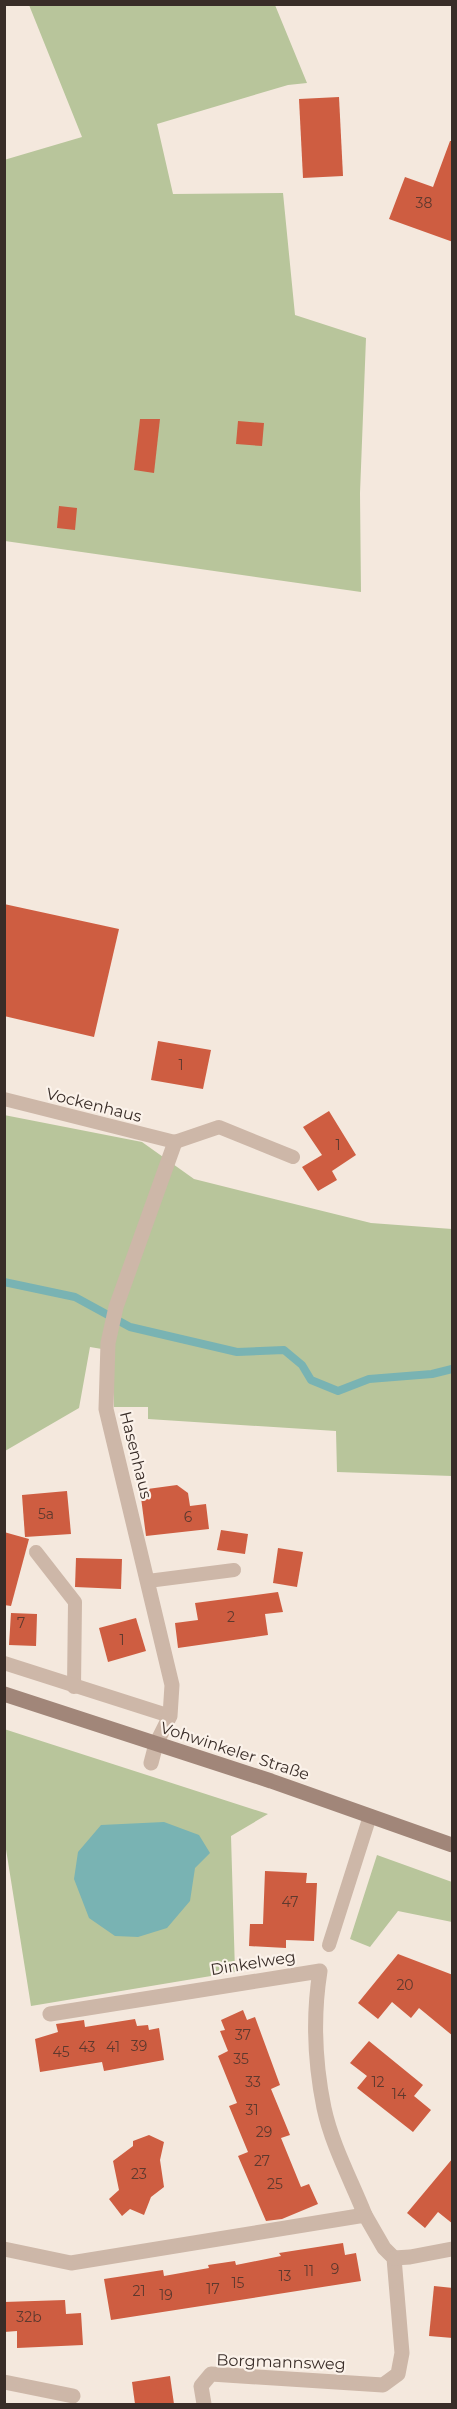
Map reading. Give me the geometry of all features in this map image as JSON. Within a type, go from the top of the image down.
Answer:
[{"type":"main road","name":"Vohwinkeler Straße","points":[[4,1694],[453,1845]]},
{"type":"street","name":"Hasenhaus","points":[[151,1763],[156,1744],[170,1716],[172,1684],[106,1409],[108,1343],[116,1307],[175,1142]]},
{"type":"street","name":"Dinkelweg","points":[[50,2014],[320,1971],[316,2037],[324,2108],[339,2153],[365,2215],[384,2248],[394,2258]]},
{"type":"street","points":[[4,2249],[71,2263],[365,2215]]},
{"type":"street","points":[[394,2258],[410,2258],[453,2249]]},
{"type":"street","name":"Borgmannsweg","points":[[204,2404],[201,2386],[211,2374],[383,2385],[398,2374],[402,2353],[394,2258]]},
{"type":"street","points":[[4,2382],[73,2396]]},
{"type":"lane","name":"Vockenhaus","points":[[4,1099],[175,1142]]},
{"type":"lane","points":[[175,1142],[219,1126],[293,1157]]},
{"type":"lane","points":[[36,1552],[75,1602],[74,1687]]},
{"type":"lane","points":[[148,1581],[234,1569]]},
{"type":"lane","name":"Vohwinkeler Straße","points":[[4,1663],[170,1716]]},
{"type":"lane","points":[[328,1946],[370,1816]]},
{"type":"green space","points":[[29,5],[275,5],[307,83],[288,85],[157,124],[173,194],[283,193],[295,315],[366,338],[360,493],[361,592],[5,541],[4,160],[82,137]]},
{"type":"green space","points":[[4,1115],[142,1142],[194,1179],[371,1223],[452,1229],[452,1476],[337,1472],[336,1431],[148,1419],[148,1407],[114,1407],[114,1351],[90,1347],[79,1408],[5,1451]]},
{"type":"green space","points":[[4,1729],[268,1814],[231,1836],[235,1972],[31,2006],[5,1843]]},
{"type":"green space","points":[[377,1855],[452,1882],[452,1922],[398,1911],[370,1947],[350,1939]]},
{"type":"water","points":[[164,1822],[199,1835],[210,1853],[195,1868],[190,1901],[167,1928],[138,1937],[115,1936],[89,1918],[74,1879],[78,1852],[101,1825]]},
{"type":"building","points":[[339,97],[343,176],[303,178],[299,99]]},
{"type":"building","points":[[450,141],[453,141],[453,242],[389,219],[405,177],[433,187]]},
{"type":"building","points":[[140,419],[160,419],[154,473],[134,470]]},
{"type":"building","points":[[238,421],[264,423],[262,446],[236,444]]},
{"type":"building","points":[[59,506],[77,508],[75,530],[57,528]]},
{"type":"building","points":[[4,904],[119,929],[94,1037],[4,1016]]},
{"type":"building","points":[[158,1041],[211,1050],[203,1089],[151,1080]]},
{"type":"building","points":[[329,1111],[356,1155],[332,1171],[337,1180],[318,1191],[302,1167],[322,1155],[303,1127]]},
{"type":"building","points":[[177,1485],[188,1493],[190,1506],[206,1504],[209,1529],[146,1536],[140,1490]]},
{"type":"building","points":[[67,1491],[71,1534],[25,1537],[22,1495]]},
{"type":"building","points":[[221,1530],[248,1534],[245,1554],[217,1550]]},
{"type":"building","points":[[4,1532],[29,1539],[11,1606],[4,1605]]},
{"type":"building","points":[[278,1548],[303,1552],[297,1587],[273,1583]]},
{"type":"building","points":[[76,1558],[122,1559],[121,1589],[75,1587]]},
{"type":"building","points":[[278,1592],[283,1612],[265,1614],[268,1635],[178,1648],[175,1623],[198,1620],[195,1603]]},
{"type":"building","points":[[11,1613],[37,1614],[36,1646],[9,1645]]},
{"type":"building","points":[[136,1618],[146,1651],[108,1662],[99,1628]]},
{"type":"building","points":[[265,1871],[307,1873],[306,1883],[317,1883],[314,1941],[286,1940],[286,1948],[249,1946],[250,1924],[263,1924]]},
{"type":"building","points":[[398,1954],[453,1975],[453,2036],[419,2008],[411,2018],[392,2002],[378,2019],[358,2003]]},
{"type":"building","points":[[243,2010],[247,2020],[255,2017],[280,2085],[271,2089],[290,2135],[281,2138],[301,2187],[309,2184],[318,2204],[282,2219],[266,2221],[238,2156],[248,2152],[229,2106],[237,2103],[218,2056],[228,2051],[220,2031],[225,2030],[221,2020]]},
{"type":"building","points":[[135,2019],[137,2026],[148,2025],[149,2030],[159,2028],[164,2060],[104,2071],[102,2062],[40,2072],[35,2039],[58,2032],[56,2024],[84,2020],[85,2027]]},
{"type":"building","points":[[369,2041],[423,2085],[414,2096],[431,2110],[413,2132],[357,2088],[367,2076],[350,2063]]},
{"type":"building","points":[[149,2135],[164,2142],[160,2160],[164,2187],[151,2197],[144,2215],[130,2209],[122,2216],[109,2199],[119,2190],[113,2161],[133,2146],[133,2141]]},
{"type":"building","points":[[453,2158],[453,2224],[438,2212],[425,2228],[407,2213]]},
{"type":"building","points":[[343,2243],[345,2255],[356,2253],[361,2281],[111,2320],[104,2279],[163,2270],[164,2276],[209,2268],[208,2265],[235,2261],[236,2265],[281,2256],[279,2253]]},
{"type":"building","points":[[434,2286],[453,2288],[453,2338],[429,2336]]},
{"type":"building","points":[[65,2300],[66,2314],[81,2313],[83,2345],[17,2348],[17,2331],[4,2332],[4,2302]]},
{"type":"building","points":[[170,2376],[174,2404],[135,2404],[132,2382]]},
{"type":"waterway","points":[[4,1282],[75,1297],[130,1327],[237,1352],[284,1350],[302,1365],[311,1380],[338,1391],[369,1379],[432,1374],[452,1369]]}]
